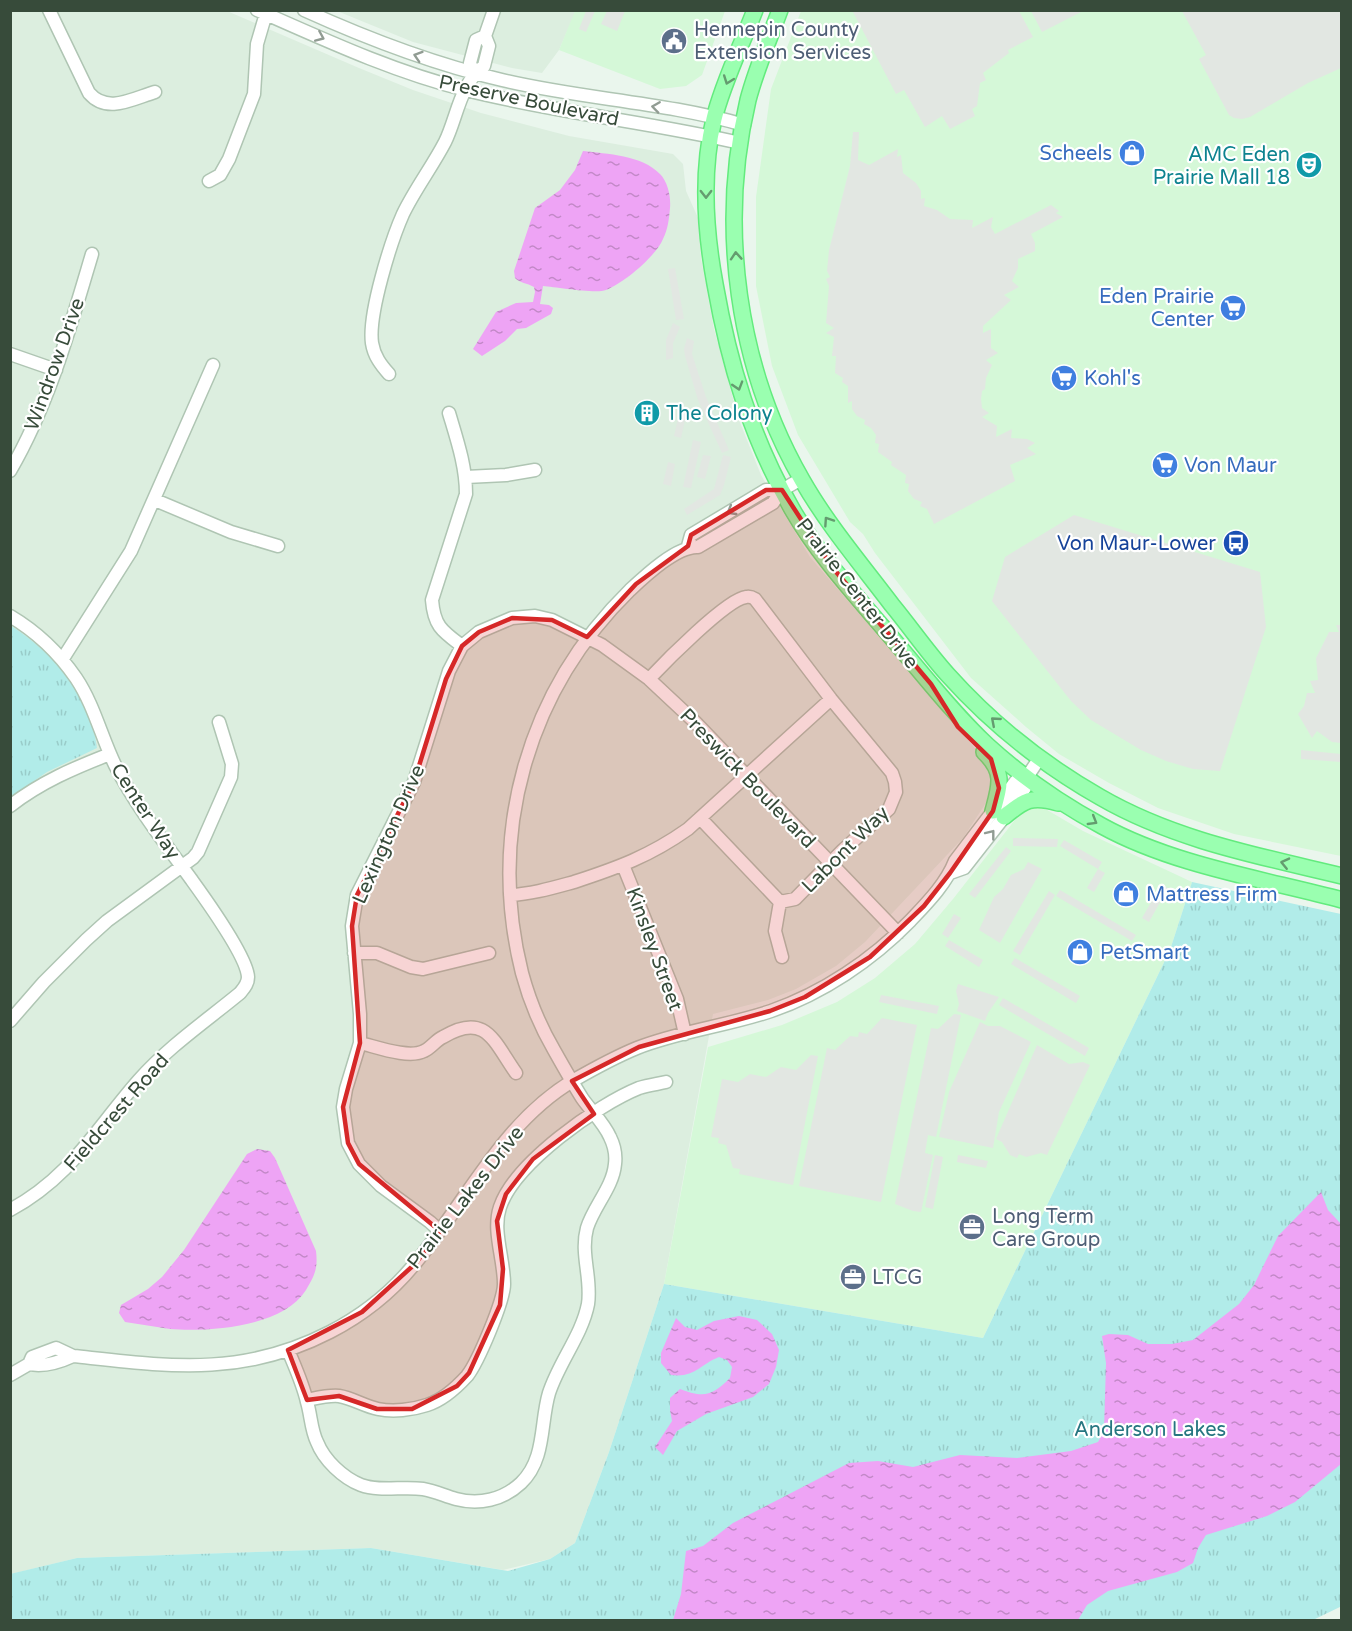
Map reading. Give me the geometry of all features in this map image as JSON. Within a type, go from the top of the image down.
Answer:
[{"type":"main road","name":"Prairie Center Drive","points":[[755,10],[714,116],[706,183],[706,225],[721,321],[743,403],[782,490],[794,511],[832,567],[931,684],[987,744],[1027,777],[1103,826],[1162,853],[1341,900]]},
{"type":"main road","name":"Prairie Center Drive","points":[[780,10],[753,82],[736,177],[735,226],[740,304],[758,375],[776,427],[801,479],[830,524],[946,673],[982,710],[1039,759],[1101,798],[1128,812],[1182,834],[1220,846],[1341,876]]},
{"type":"main road","points":[[931,684],[958,727],[996,765],[1000,782],[998,814],[1030,799],[1044,799],[1071,807]]},
{"type":"street","points":[[49,10],[94,99],[101,104],[109,105],[154,92]]},
{"type":"street","name":"Preserve Boulevard","points":[[304,10],[369,39],[474,73],[578,95],[714,116],[744,124]]},
{"type":"street","points":[[389,374],[378,361],[372,341],[380,285],[404,213],[446,141],[465,90],[474,73],[484,66],[489,46],[485,36],[494,10]]},
{"type":"street","points":[[209,181],[220,175],[229,159],[254,94],[257,44],[264,12]]},
{"type":"street","name":"Preserve Boulevard","points":[[264,12],[386,64],[465,90],[542,107],[741,142]]},
{"type":"street","name":"Windrow Drive","points":[[10,471],[36,422],[56,370],[92,254]]},
{"type":"street","points":[[10,354],[56,370]]},
{"type":"street","points":[[62,660],[126,559],[155,500],[213,365]]},
{"type":"street","points":[[449,413],[466,477],[466,494],[432,600],[433,616],[438,626],[462,646]]},
{"type":"street","points":[[466,477],[506,475],[535,470]]},
{"type":"street","points":[[288,1350],[307,1400],[316,1441],[334,1467],[360,1485],[435,1491],[455,1499],[473,1502],[490,1500],[506,1494],[521,1484],[532,1470],[539,1454],[550,1392],[559,1367],[585,1316],[589,1299],[584,1242],[588,1226],[612,1177],[615,1163],[610,1136],[572,1081],[552,1047],[535,1011],[523,975],[514,934],[509,856],[513,816],[521,777],[529,749],[551,696],[587,637],[609,610],[636,584],[688,546],[691,536],[766,490],[782,490],[801,479]]},
{"type":"street","points":[[155,500],[231,532],[278,546]]},
{"type":"street","name":"Labont Way","points":[[649,679],[708,621],[747,596],[755,599],[831,699],[892,773],[896,782],[896,792],[889,809],[795,899],[780,902]]},
{"type":"street","name":"Center Way","points":[[10,616],[41,638],[62,660],[86,694],[110,754],[131,795],[222,924],[248,976],[246,986]]},
{"type":"street","name":"Lexington Drive","points":[[440,1232],[381,1186],[359,1164],[348,1143],[343,1107],[360,1043],[360,1014],[352,926],[357,896],[414,782],[446,679],[462,646],[479,632],[512,618],[535,616],[552,620],[587,637]]},
{"type":"street","name":"Preswick Boulevard","points":[[587,637],[649,679],[695,722],[898,933]]},
{"type":"street","points":[[510,895],[544,891],[604,873],[644,857],[669,843],[700,818],[831,699]]},
{"type":"street","points":[[10,1021],[44,981],[86,940],[108,921],[182,867],[198,852],[231,777],[232,764],[219,722]]},
{"type":"street","points":[[10,806],[48,781],[110,754]]},
{"type":"street","name":"Prairie Lakes Drive","points":[[10,1375],[29,1364],[32,1358],[56,1348],[73,1356],[191,1367],[264,1358],[331,1332],[362,1312],[391,1289],[416,1263],[505,1141],[552,1095],[608,1060],[639,1047],[770,1011],[805,997],[854,968],[898,933],[924,906],[950,873],[955,861],[998,814],[1016,781],[1027,777],[1039,759]]},
{"type":"street","name":"Labont Way","points":[[700,818],[780,902]]},
{"type":"street","name":"Kinsley Street","points":[[623,865],[677,999],[685,1034]]},
{"type":"street","name":"Labont Way","points":[[780,902],[775,931],[782,957]]},
{"type":"street","points":[[354,953],[377,953],[411,967],[423,969],[489,953]]},
{"type":"street","name":"Fieldcrest Road","points":[[10,1210],[31,1199],[55,1181],[76,1159],[140,1078],[246,986]]},
{"type":"street","points":[[360,1043],[402,1053],[424,1052],[442,1037],[467,1026],[474,1026],[488,1034],[516,1073]]},
{"type":"street","points":[[307,1400],[339,1396],[377,1408],[412,1409],[429,1405],[444,1397],[457,1386],[469,1373],[500,1305],[504,1287],[497,1221],[506,1194],[533,1159],[548,1145],[615,1100],[640,1088],[666,1082]]},
{"type":"highlighted area","points":[[766,490],[782,490],[832,567],[931,684],[958,727],[991,759],[999,788],[993,811],[950,873],[924,906],[870,957],[805,997],[770,1011],[639,1047],[572,1081],[594,1114],[533,1159],[506,1194],[497,1221],[503,1269],[500,1305],[469,1373],[457,1386],[412,1409],[377,1409],[339,1396],[307,1400],[288,1350],[362,1312],[416,1263],[440,1231],[359,1164],[348,1143],[343,1107],[360,1043],[352,926],[357,895],[414,782],[446,679],[462,646],[479,632],[512,618],[552,620],[587,637],[636,584],[688,546],[691,535]]},
{"type":"shaded area","points":[[857,10],[1019,11],[1033,37],[1008,50],[1009,53],[983,73],[986,80],[980,83],[977,106],[972,109],[975,116],[950,129],[942,116],[925,127],[904,90],[896,94],[853,12]]},
{"type":"shaded area","points":[[10,11],[227,11],[413,90],[481,113],[569,136],[673,154],[683,164],[686,191],[699,220],[701,258],[714,329],[739,420],[761,475],[810,557],[991,767],[994,785],[984,806],[963,838],[865,942],[836,966],[796,989],[768,1000],[713,1014],[664,1284],[609,1452],[575,1543],[550,1559],[503,1570],[371,1548],[77,1558],[11,1574]]},
{"type":"shaded area","points":[[337,11],[576,11],[559,50],[542,73],[512,68],[413,42]]},
{"type":"shaded area","points":[[575,11],[725,11],[702,75],[686,86],[660,89],[559,50]]},
{"type":"shaded area","points":[[586,11],[595,11],[586,32],[579,29]]},
{"type":"shaded area","points":[[607,11],[625,11],[617,31],[601,24]]},
{"type":"shaded area","name":"Eden Prairie Center","points":[[801,11],[1341,11],[1341,856],[1234,834],[1158,808],[1059,754],[971,678],[875,553],[863,534],[850,522],[798,435],[772,366],[756,286],[756,197],[771,89]]},
{"type":"shaded area","points":[[1031,11],[1083,11],[1042,32]]},
{"type":"shaded area","points":[[1182,11],[1341,11],[1341,68],[1308,83],[1250,117],[1234,118],[1229,115],[1199,59],[1206,55]]},
{"type":"shaded area","points":[[853,132],[859,132],[858,160],[869,165],[898,149],[897,157],[901,155],[903,173],[916,183],[921,191],[921,199],[925,198],[924,206],[937,210],[950,219],[973,220],[972,228],[993,217],[991,227],[995,234],[1051,205],[1059,211],[1056,213],[1063,217],[1031,234],[1035,243],[1035,251],[1018,259],[1018,268],[1012,281],[1019,287],[1004,295],[1011,300],[983,326],[983,333],[991,329],[991,348],[998,353],[986,360],[992,365],[981,399],[982,408],[989,413],[982,417],[997,426],[996,437],[1012,429],[1011,438],[1027,439],[1035,443],[1027,448],[1036,454],[1010,465],[1015,481],[934,524],[927,509],[920,506],[922,502],[914,499],[908,491],[909,484],[905,483],[906,475],[878,452],[879,444],[875,443],[876,435],[864,424],[865,420],[857,416],[852,409],[852,401],[848,403],[848,386],[842,382],[843,378],[835,373],[836,356],[832,356],[834,337],[826,333],[834,328],[826,323],[829,286],[826,279],[830,277],[827,271],[829,250],[850,166]]},
{"type":"shaded area","points":[[675,268],[684,319],[676,320],[668,269]]},
{"type":"shaded area","points":[[673,323],[680,327],[673,343],[673,358],[666,360],[666,340]]},
{"type":"shaded area","points":[[687,338],[694,341],[692,354],[706,397],[729,450],[722,453],[698,400],[685,356]]},
{"type":"shaded area","points":[[680,410],[687,411],[681,438],[674,436]]},
{"type":"shaded area","points":[[693,440],[701,442],[691,488],[683,487]]},
{"type":"shaded area","points":[[703,455],[711,456],[705,479],[697,477]]},
{"type":"shaded area","points":[[723,455],[731,457],[720,495],[687,515],[684,509],[714,489]]},
{"type":"shaded area","points":[[668,462],[675,464],[671,486],[663,484]]},
{"type":"shaded area","points":[[1074,515],[1260,572],[1266,627],[1220,771],[1193,769],[1166,761],[1141,750],[1091,720],[1071,701],[992,601],[1005,557]]},
{"type":"shaded area","points":[[1336,625],[1342,625],[1341,743],[1332,742],[1317,731],[1312,738],[1298,714],[1304,706],[1307,693],[1315,693],[1310,681],[1318,680],[1316,658],[1329,632],[1339,632]]},
{"type":"shaded area","points":[[1301,750],[1341,754],[1341,762],[1301,759]]},
{"type":"shaded area","points":[[1037,804],[1083,831],[1192,882],[1170,950],[983,1338],[664,1284],[708,1047],[782,1025],[837,1002],[875,978],[915,944],[1022,811]]},
{"type":"shaded area","points":[[1013,838],[1058,839],[1057,847],[1013,846]]},
{"type":"shaded area","points":[[1064,840],[1102,862],[1098,869],[1060,846]]},
{"type":"shaded area","points":[[1006,847],[1011,851],[975,898],[969,894]]},
{"type":"shaded area","points":[[1028,862],[1042,869],[1000,943],[979,930],[994,897],[1003,889],[1011,875],[1024,869]]},
{"type":"shaded area","points":[[1098,869],[1105,873],[1094,892],[1087,888]]},
{"type":"shaded area","points":[[1161,885],[1168,888],[1149,922],[1142,918]]},
{"type":"shaded area","points":[[1060,890],[1136,935],[1132,941],[1056,896]]},
{"type":"shaded area","points":[[1049,891],[1055,895],[1020,955],[1013,951]]},
{"type":"shaded area","points":[[954,914],[961,918],[948,938],[942,934]]},
{"type":"shaded area","points":[[949,940],[983,960],[979,967],[945,946]]},
{"type":"shaded area","points":[[1015,958],[1080,996],[1076,1003],[1011,964]]},
{"type":"shaded area","points":[[958,984],[999,997],[985,1021],[957,1011]]},
{"type":"shaded area","points":[[881,995],[939,1006],[937,1014],[879,1002]]},
{"type":"shaded area","points":[[1003,998],[1089,1048],[1085,1056],[999,1005]]},
{"type":"shaded area","points":[[954,1014],[961,1015],[936,1137],[928,1135],[925,1153],[933,1155],[921,1212],[913,1211],[895,1204],[931,1028],[938,1029]]},
{"type":"shaded area","points":[[882,1018],[917,1025],[881,1202],[799,1186],[827,1048],[835,1050],[850,1036],[858,1037],[859,1032],[867,1034]]},
{"type":"shaded area","points":[[980,1022],[988,1026],[1000,1026],[1031,1042],[999,1112],[993,1148],[939,1137],[949,1092]]},
{"type":"shaded area","points":[[1037,1045],[1069,1064],[1083,1062],[1090,1065],[1047,1155],[1041,1153],[1026,1157],[1019,1154],[1017,1158],[1010,1155],[1002,1142],[996,1139]]},
{"type":"shaded area","points":[[811,1055],[818,1056],[793,1185],[739,1174],[740,1169],[733,1168],[726,1145],[718,1143],[719,1138],[711,1137],[722,1079],[738,1082],[750,1074],[766,1077],[781,1067],[796,1070]]},
{"type":"shaded area","points":[[935,1155],[943,1157],[933,1209],[925,1207]]},
{"type":"shaded area","points":[[958,1155],[988,1161],[986,1168],[957,1162]]},
{"type":"green space","points":[[11,626],[41,649],[68,677],[87,711],[97,748],[47,772],[11,797]]},
{"type":"green space","name":"Anderson Lakes","points":[[1192,882],[1341,914],[1342,1606],[1313,1620],[11,1620],[10,1574],[77,1558],[371,1548],[508,1571],[550,1559],[575,1543],[609,1452],[664,1284],[983,1338],[1170,950]]},
{"type":"water","points":[[583,151],[634,159],[653,168],[663,177],[667,185],[670,208],[663,239],[654,253],[639,268],[606,290],[585,291],[543,286],[540,304],[553,308],[551,314],[526,328],[517,329],[505,341],[482,356],[473,349],[496,312],[516,303],[533,302],[534,287],[517,280],[514,271],[535,208],[560,190],[575,170]]},
{"type":"water","points":[[257,1149],[270,1151],[275,1158],[316,1251],[315,1271],[306,1290],[281,1312],[225,1328],[186,1330],[125,1322],[119,1313],[121,1305],[148,1289],[162,1277],[184,1250],[247,1154]]},
{"type":"water","points":[[1321,1192],[1328,1210],[1341,1224],[1341,1464],[1295,1502],[1267,1516],[1206,1535],[1193,1563],[1177,1572],[1108,1591],[1087,1605],[1078,1620],[673,1620],[681,1594],[686,1551],[703,1546],[733,1523],[849,1463],[878,1461],[913,1467],[960,1455],[1017,1458],[1071,1451],[1098,1442],[1104,1431],[1106,1363],[1102,1336],[1128,1335],[1148,1344],[1172,1344],[1193,1340],[1239,1304],[1254,1285],[1278,1236]]},
{"type":"water","points":[[739,1316],[757,1320],[772,1334],[779,1350],[776,1367],[769,1384],[753,1397],[706,1414],[677,1431],[663,1455],[655,1447],[672,1421],[670,1398],[680,1389],[695,1394],[713,1392],[730,1378],[732,1367],[727,1360],[719,1357],[686,1375],[671,1375],[661,1363],[661,1353],[676,1318],[685,1327],[697,1330],[714,1321]]},
{"type":"place","name":"Hennepin County Extension Services","points":[[674,41]]},
{"type":"place","name":"Scheels","points":[[1132,153]]},
{"type":"place","name":"AMC Eden Prairie Mall 18","points":[[1309,165]]},
{"type":"place","name":"Eden Prairie Center","points":[[1233,308]]},
{"type":"place","name":"Kohl's","points":[[1064,378]]},
{"type":"place","name":"The Colony","points":[[647,413]]},
{"type":"place","name":"Von Maur","points":[[1165,465]]},
{"type":"place","name":"Von Maur-Lower","points":[[1236,543]]},
{"type":"place","name":"Mattress Firm","points":[[1126,894]]},
{"type":"place","name":"PetSmart","points":[[1080,952]]},
{"type":"place","name":"Long Term Care Group","points":[[972,1227]]},
{"type":"place","name":"LTCG","points":[[853,1277]]}]
